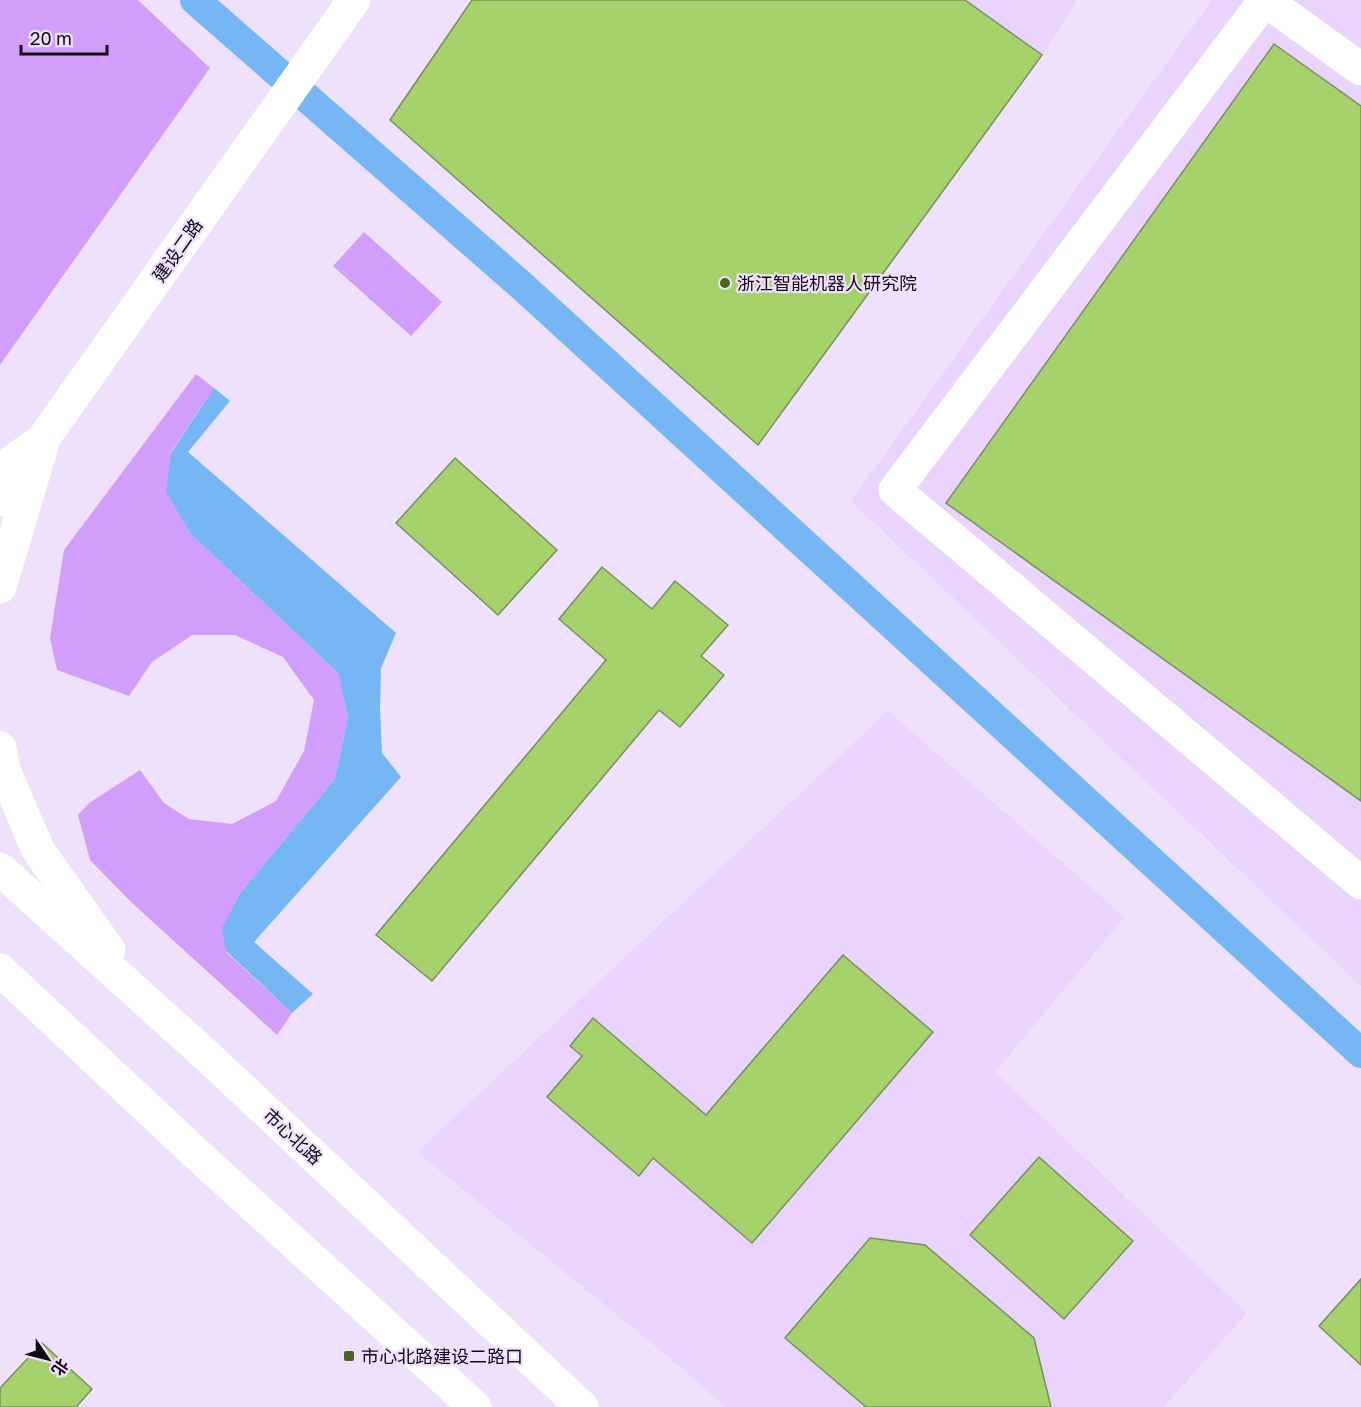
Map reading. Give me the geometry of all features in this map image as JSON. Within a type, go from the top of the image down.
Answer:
[{"type":"main road","points":[[1361,69],[1265,0],[895,490],[1361,883]]},
{"type":"main road","name":"建设二路","points":[[0,500],[346,6]]},
{"type":"main road","points":[[0,470],[44,439]]},
{"type":"main road","points":[[0,587],[44,439]]},
{"type":"main road","points":[[0,748],[4,770],[38,850],[145,1001]]},
{"type":"main road","name":"市心北路","points":[[0,869],[582,1407]]},
{"type":"main road","points":[[0,970],[475,1407]]},
{"type":"main road","points":[[0,992],[35,1003]]},
{"type":"shaded area","points":[[0,0],[138,0],[210,68],[0,365]]},
{"type":"shaded area","points":[[965,0],[1077,0],[1042,55]]},
{"type":"shaded area","points":[[1212,0],[1361,0],[1361,986],[851,501]]},
{"type":"shaded area","points":[[364,232],[442,302],[411,336],[333,266]]},
{"type":"shaded area","points":[[196,374],[214,388],[171,452],[191,534],[338,673],[348,717],[335,779],[242,891],[226,952],[292,1013],[277,1035],[131,902],[90,860],[78,815],[89,803],[140,770],[164,803],[189,819],[232,824],[276,801],[304,751],[314,700],[283,657],[235,635],[192,635],[152,662],[129,696],[57,670],[50,638],[64,550]]},
{"type":"shaded area","points":[[888,711],[1125,917],[995,1072],[1247,1313],[1164,1407],[725,1407],[682,1368],[417,1152]]},
{"type":"water","points":[[214,388],[230,401],[188,452],[396,633],[381,668],[380,708],[382,753],[401,777],[254,942],[313,994],[292,1013],[226,951],[222,928],[242,891],[335,779],[348,717],[338,673],[191,534],[166,492],[171,453]]},
{"type":"building","name":"浙江智能机器人研究院","points":[[472,0],[965,0],[1042,55],[758,445],[390,120]]},
{"type":"building","points":[[1274,44],[1361,106],[1361,801],[946,503]]},
{"type":"building","points":[[455,458],[557,550],[498,615],[396,523]]},
{"type":"building","points":[[602,567],[652,609],[675,581],[728,625],[701,656],[724,675],[680,727],[659,710],[432,981],[376,935],[606,660],[559,619]]},
{"type":"building","points":[[843,955],[933,1032],[752,1243],[653,1158],[639,1176],[547,1097],[582,1056],[570,1046],[593,1018],[706,1115]]},
{"type":"building","points":[[1039,1157],[1133,1241],[1064,1319],[970,1235]]},
{"type":"building","points":[[870,1238],[925,1245],[1034,1338],[1051,1407],[866,1407],[785,1338]]},
{"type":"building","points":[[1361,1279],[1361,1365],[1319,1326]]},
{"type":"building","points":[[42,1343],[92,1389],[76,1407],[0,1407],[0,1388]]},
{"type":"waterway","points":[[195,0],[522,286],[1361,1053]]},
{"type":"place","name":"浙江智能机器人研究院","points":[[725,283]]},
{"type":"place","name":"市心北路建设二路口","points":[[349,1356]]}]
